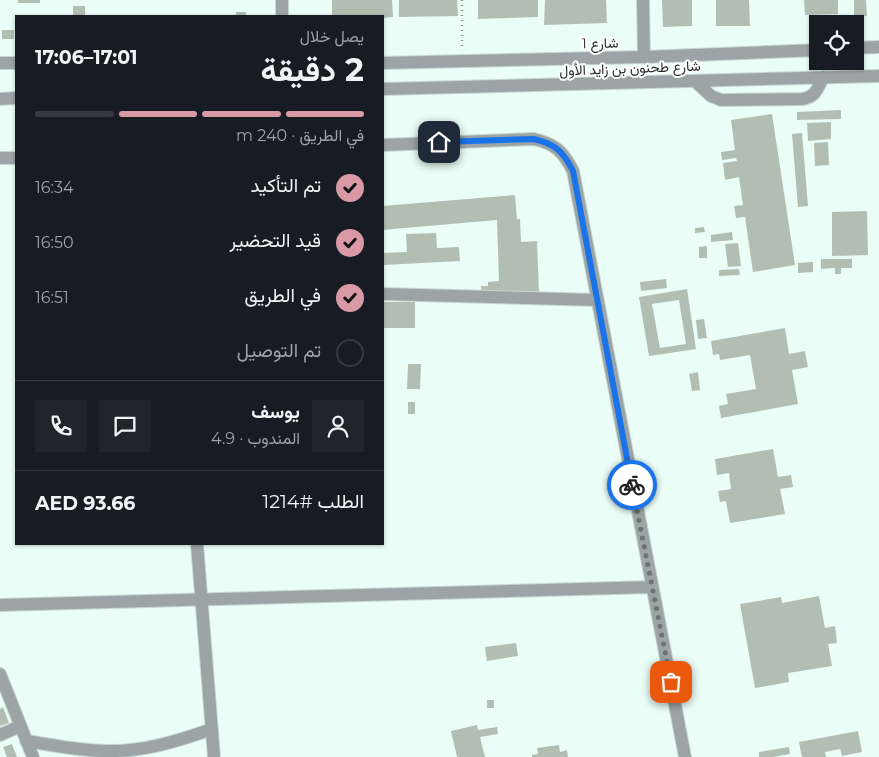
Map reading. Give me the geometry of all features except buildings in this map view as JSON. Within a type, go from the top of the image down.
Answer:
[{"type":"street","points":[[282,0],[282,15]]},
{"type":"street","points":[[643,0],[644,57]]},
{"type":"street","points":[[864,48],[879,47]]},
{"type":"street","name":"شارع 1","points":[[384,63],[644,57],[809,50]]},
{"type":"street","points":[[0,63],[15,63]]},
{"type":"street","name":"شارع طحنون بن زايد الأول","points":[[384,90],[878,76]]},
{"type":"street","points":[[695,81],[711,96],[721,100],[802,99],[815,94],[823,77]]},
{"type":"street","points":[[0,99],[15,98]]},
{"type":"street","points":[[384,145],[534,139],[547,142],[558,149],[567,159],[573,171],[685,757]]},
{"type":"street","points":[[0,158],[15,158]]},
{"type":"street","points":[[384,294],[597,300]]},
{"type":"street","points":[[196,545],[214,757]]},
{"type":"street","points":[[0,605],[652,587]]},
{"type":"street","points":[[0,674],[32,757]]},
{"type":"street","points":[[0,735],[20,726]]},
{"type":"street","points":[[26,740],[90,750],[122,751],[163,744],[212,729]]},
{"type":"path","points":[[462,0],[462,62]]},
{"type":"way so far","points":[[632,485],[671,682]]},
{"type":"route","points":[[439,142],[534,139],[547,142],[558,149],[567,159],[573,171],[632,485]]}]
